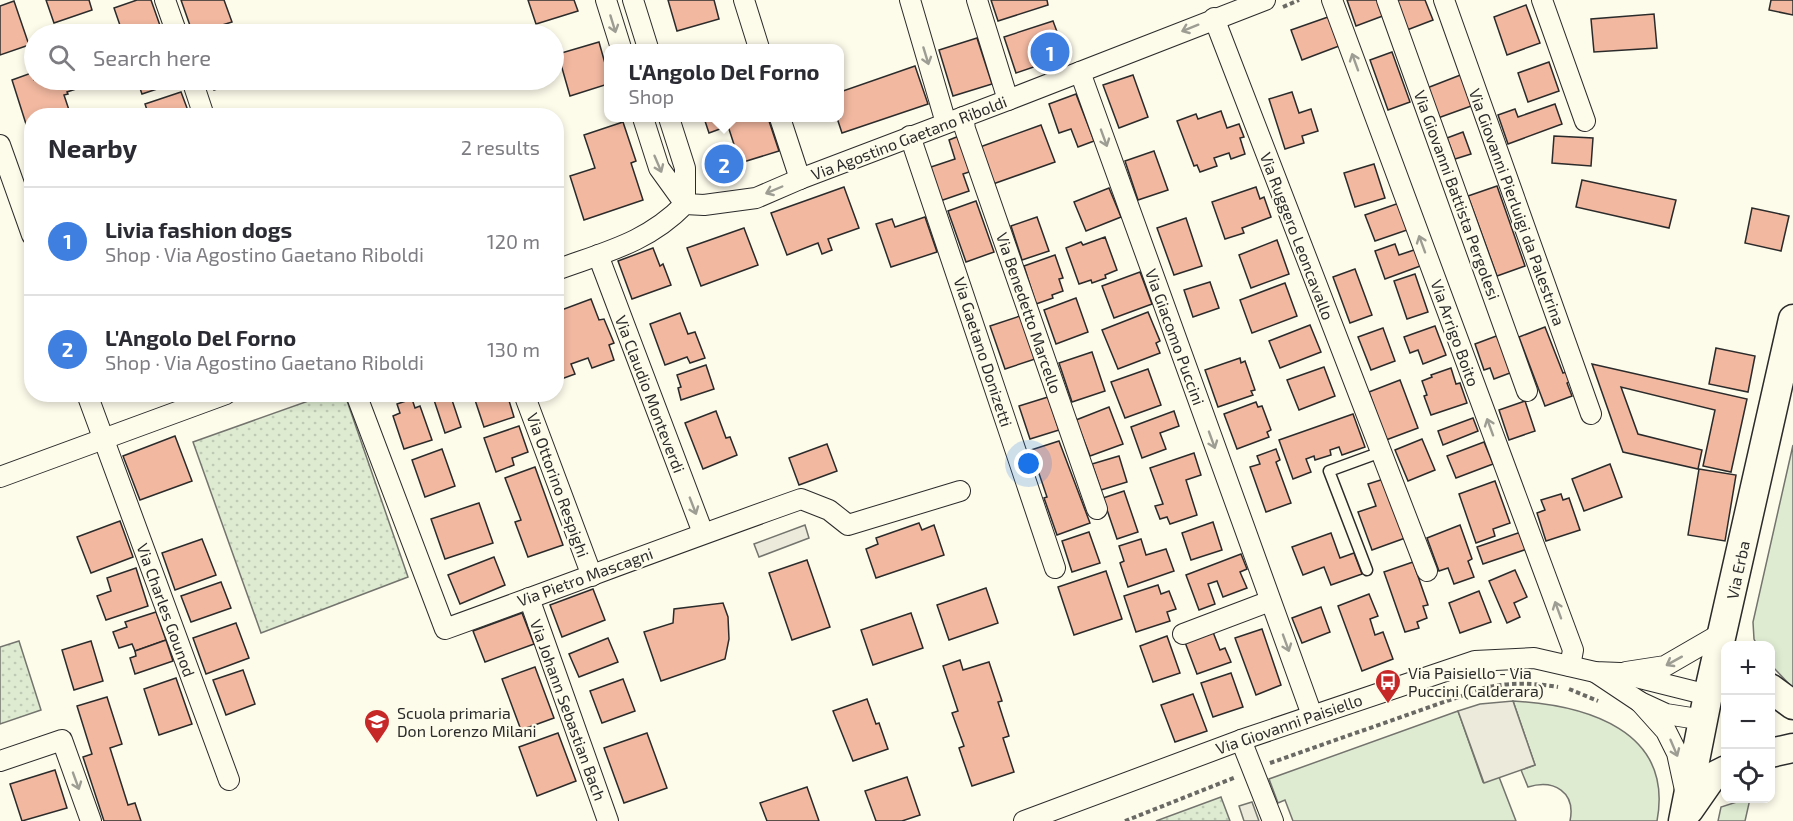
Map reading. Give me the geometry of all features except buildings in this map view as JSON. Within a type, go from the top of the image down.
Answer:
[{"type":"main road","name":"Via Erba","points":[[1683,820],[1716,711],[1732,639],[1730,606],[1793,319]]},
{"type":"main road","points":[[1775,692],[1793,705]]},
{"type":"main road","points":[[1775,710],[1793,715]]},
{"type":"main road","points":[[1775,742],[1793,746]]},
{"type":"main road","points":[[1775,751],[1793,746]]},
{"type":"main road","points":[[1683,820],[1712,777],[1721,772]]},
{"type":"street","points":[[165,0],[173,24]]},
{"type":"street","points":[[606,0],[620,44]]},
{"type":"street","points":[[633,0],[647,44]]},
{"type":"street","points":[[744,0],[758,44]]},
{"type":"street","name":"Via Benedetto Marcello","points":[[910,0],[955,120],[965,129],[1097,509]]},
{"type":"street","points":[[976,0],[1008,100]]},
{"type":"street","name":"Via Agostino Gaetano Riboldi","points":[[685,204],[704,205],[756,198],[910,136],[1008,100],[1082,77],[1214,18],[1265,0]]},
{"type":"street","name":"Via Arrigo Boito","points":[[1332,0],[1573,650],[1570,666]]},
{"type":"street","name":"Via Giovanni Battista Pergolesi","points":[[1387,0],[1527,391]]},
{"type":"street","name":"Via Giovanni Pierluigi da Palestrina","points":[[1444,0],[1591,414]]},
{"type":"street","points":[[1542,0],[1585,121]]},
{"type":"street","name":"Via Ruggero Leoncavallo","points":[[1214,18],[1427,570]]},
{"type":"street","name":"Via Giacomo Puccini","points":[[1082,77],[1312,715]]},
{"type":"street","points":[[195,90],[201,108]]},
{"type":"street","points":[[645,122],[659,168],[685,204]]},
{"type":"street","points":[[564,267],[633,242],[657,230],[685,204],[685,168],[671,122]]},
{"type":"street","points":[[782,122],[800,179]]},
{"type":"street","name":"Via Gaetano Donizetti","points":[[910,136],[1054,568]]},
{"type":"street","points":[[0,145],[24,212]]},
{"type":"street","name":"Via Claudio Monteverdi","points":[[598,255],[703,533]]},
{"type":"street","name":"Via Charles Gounod","points":[[90,402],[229,780]]},
{"type":"street","points":[[0,477],[205,402]]},
{"type":"street","name":"Via Pietro Mascagni","points":[[359,402],[445,629],[801,499],[829,510],[848,525],[960,491]]},
{"type":"street","name":"Via Ottorino Respighi","points":[[528,402],[592,576]]},
{"type":"street","name":"Via Johann Sebastian Bach","points":[[529,598],[608,821]]},
{"type":"street","points":[[1183,634],[1270,602]]},
{"type":"street","points":[[1595,672],[1620,673],[1665,666],[1732,639]]},
{"type":"street","name":"Via Giovanni Paisiello","points":[[1024,821],[1241,740],[1475,662],[1534,658],[1595,672]]},
{"type":"street","points":[[1595,672],[1640,702],[1666,714],[1716,711]]},
{"type":"street","points":[[1620,673],[1716,711]]},
{"type":"street","points":[[1640,702],[1666,731],[1677,753],[1685,789],[1683,820]]},
{"type":"street","points":[[0,761],[62,740],[91,821]]},
{"type":"street","points":[[1241,740],[1274,821]]},
{"type":"lane","points":[[1367,570],[1329,471],[1381,452]]},
{"type":"path","points":[[1125,821],[1253,770],[1484,688],[1502,684],[1534,683],[1568,689],[1606,704]]},
{"type":"green space","points":[[306,402],[347,402],[408,577],[261,633],[193,442]]},
{"type":"green space","points":[[1793,445],[1793,688],[1775,669],[1775,641],[1755,641],[1753,622]]},
{"type":"green space","points":[[19,641],[41,710],[0,724],[0,647]]},
{"type":"green space","points":[[1513,701],[1569,709],[1619,728],[1638,744],[1652,764],[1659,790],[1657,821],[1570,821],[1570,802],[1561,790],[1546,785],[1528,787],[1521,770],[1535,765]]},
{"type":"green space","points":[[1458,711],[1483,782],[1499,777],[1516,821],[1293,821],[1285,800],[1278,803],[1269,779]]},
{"type":"green space","points":[[1221,797],[1230,821],[1156,821]]},
{"type":"green space","points":[[1734,803],[1749,803],[1745,821],[1718,821],[1721,807]]},
{"type":"shaded area","points":[[805,525],[809,538],[759,557],[754,544]]},
{"type":"shaded area","points":[[1513,701],[1535,765],[1484,783],[1458,711],[1480,704]]},
{"type":"shaded area","points":[[1252,802],[1259,821],[1244,821],[1239,806]]},
{"type":"place","name":"Livia fashion dogs","points":[[1050,52]]},
{"type":"place","name":"L'Angolo Del Forno","points":[[724,164]]},
{"type":"place","name":"Via Paisiello - Via Puccini (Calderara)","points":[[1388,705]]},
{"type":"place","name":"Scuola primaria Don Lorenzo Milani","points":[[377,745]]}]
